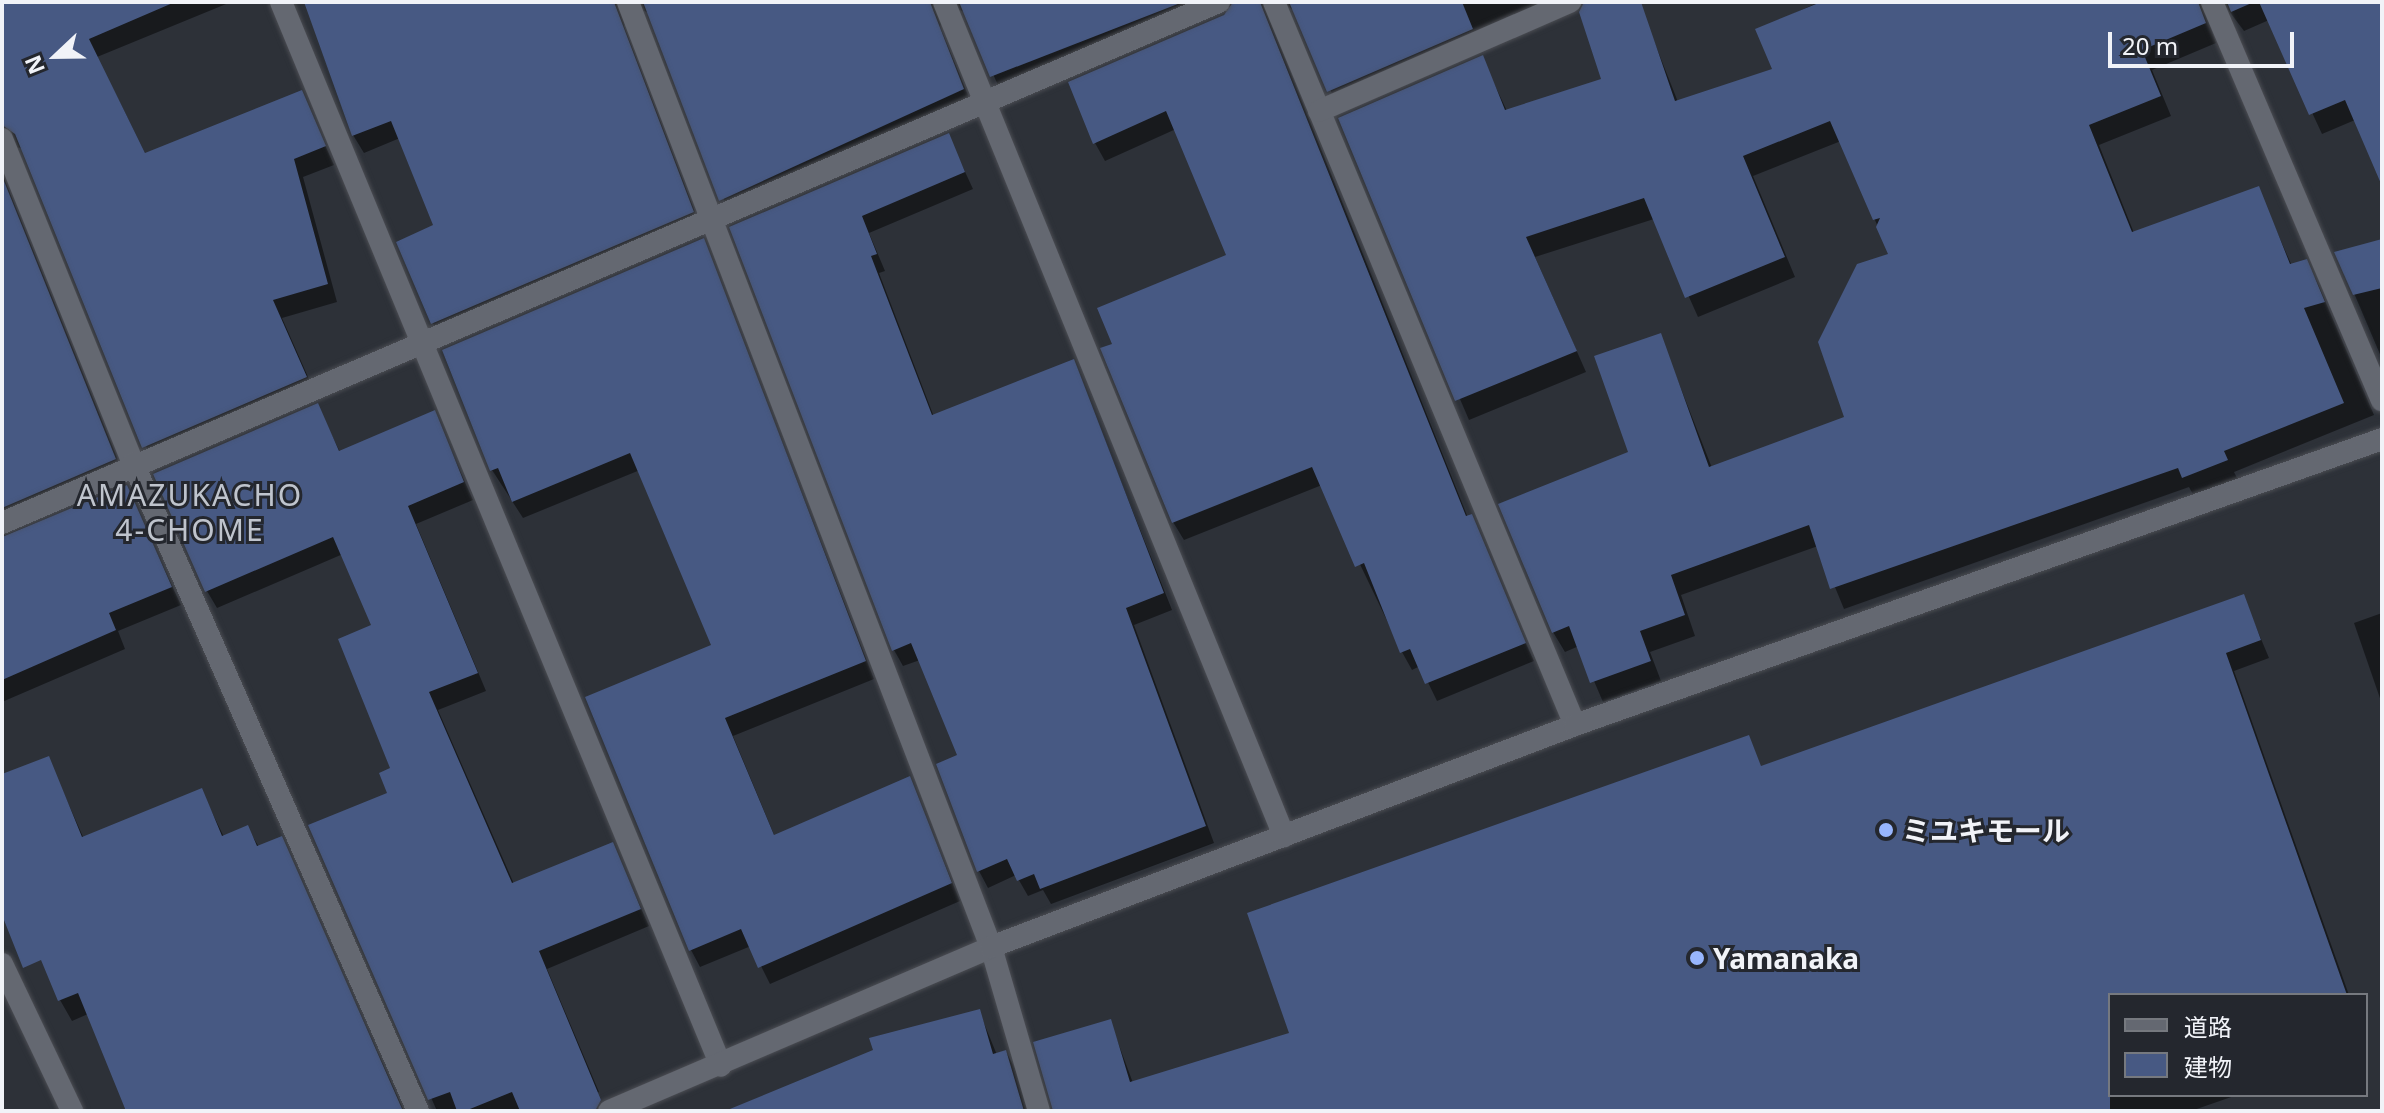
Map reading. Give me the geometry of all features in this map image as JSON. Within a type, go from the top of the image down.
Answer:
[{"type":"street","points":[[281,2],[721,1066]]},
{"type":"street","points":[[628,2],[715,218],[991,947],[1039,1111]]},
{"type":"street","points":[[944,2],[1284,836]]},
{"type":"street","points":[[2,523],[419,338],[715,218],[1219,2]]},
{"type":"street","points":[[1274,2],[1575,725]]},
{"type":"street","points":[[1319,111],[1570,2]]},
{"type":"street","points":[[2212,2],[2382,400]]},
{"type":"street","points":[[2,139],[133,463],[418,1111]]},
{"type":"street","points":[[609,1111],[721,1066],[991,947],[1575,725],[2382,439]]},
{"type":"street","points":[[2,964],[72,1111]]},
{"type":"building","points":[[2,2],[175,2],[89,39],[145,153],[302,90],[326,146],[294,159],[328,284],[273,300],[307,377],[142,448],[15,134],[2,125]]},
{"type":"building","points":[[304,2],[614,2],[694,212],[431,324],[396,242],[433,225],[391,121],[352,136]]},
{"type":"building","points":[[643,2],[930,2],[964,89],[719,201]]},
{"type":"building","points":[[959,2],[1183,2],[990,77]]},
{"type":"building","points":[[1233,2],[1260,2],[1466,516],[1472,514],[1526,643],[1425,684],[1410,649],[1400,653],[1364,563],[1355,567],[1312,467],[1172,523],[1100,348],[1112,344],[1097,308],[1226,255],[1166,111],[1093,144],[1068,82],[1224,15]]},
{"type":"building","points":[[1289,2],[1462,2],[1473,29],[1327,92]]},
{"type":"building","points":[[1584,2],[1641,2],[1675,101],[1772,69],[1755,29],[1821,2],[2198,2],[2206,23],[2142,50],[2161,96],[2089,125],[2132,232],[2259,186],[2290,264],[2307,259],[2325,302],[2304,308],[2344,403],[2224,451],[2228,460],[2182,478],[2178,468],[1830,589],[1809,525],[1671,575],[1685,615],[1640,631],[1651,661],[1590,683],[1569,626],[1552,633],[1498,504],[1628,452],[1594,356],[1661,333],[1709,467],[1844,417],[1818,342],[1857,264],[1888,254],[1876,227],[1880,218],[1873,220],[1830,121],[1743,156],[1785,257],[1685,298],[1644,198],[1526,237],[1577,351],[1455,401],[1338,118],[1483,55],[1505,110],[1601,79],[1579,12]]},
{"type":"building","points":[[2227,2],[2254,2],[2231,12]]},
{"type":"building","points":[[2259,2],[2382,2],[2382,186],[2345,100],[2309,115]]},
{"type":"building","points":[[949,133],[965,172],[862,216],[877,254],[871,256],[932,415],[1074,359],[1164,593],[1126,608],[1206,826],[1040,889],[1034,874],[1017,881],[1007,859],[977,872],[936,764],[957,755],[911,643],[892,651],[729,227]]},
{"type":"building","points":[[2,176],[116,459],[2,508]]},
{"type":"building","points":[[704,238],[866,661],[725,718],[774,835],[910,776],[952,883],[758,968],[741,929],[689,951],[585,697],[711,645],[630,453],[512,502],[498,468],[490,471],[442,350]]},
{"type":"building","points":[[2382,239],[2382,288],[2353,295],[2334,252]]},
{"type":"building","points":[[318,403],[339,451],[435,410],[464,482],[408,506],[478,673],[429,692],[512,883],[613,842],[641,909],[539,951],[601,1100],[595,1111],[520,1111],[512,1092],[465,1111],[457,1111],[450,1092],[428,1100],[308,825],[387,793],[379,773],[390,768],[338,639],[371,625],[333,537],[205,592],[153,474]]},
{"type":"building","points":[[127,485],[172,587],[109,613],[116,630],[2,680],[2,537]]},
{"type":"building","name":"ミユキモール","points":[[2244,594],[2261,640],[2226,653],[2346,993],[2108,993],[2110,1111],[1053,1111],[1033,1042],[1111,1019],[1130,1082],[1289,1033],[1247,913],[1749,735],[1761,766]]},
{"type":"building","points":[[49,756],[82,837],[202,788],[222,836],[248,825],[257,846],[282,836],[403,1111],[126,1111],[78,993],[58,1001],[41,960],[23,968],[2,915],[2,774]]},
{"type":"building","points":[[980,1009],[993,1054],[1006,1050],[1024,1111],[725,1111],[873,1050],[869,1038]]},
{"type":"place","name":"ミユキモール","points":[[1886,830]]},
{"type":"place","name":"Yamanaka","points":[[1697,958]]},
{"type":"district","name":"AMAZUKACHO 4-CHOME","points":[[190,512]]}]
